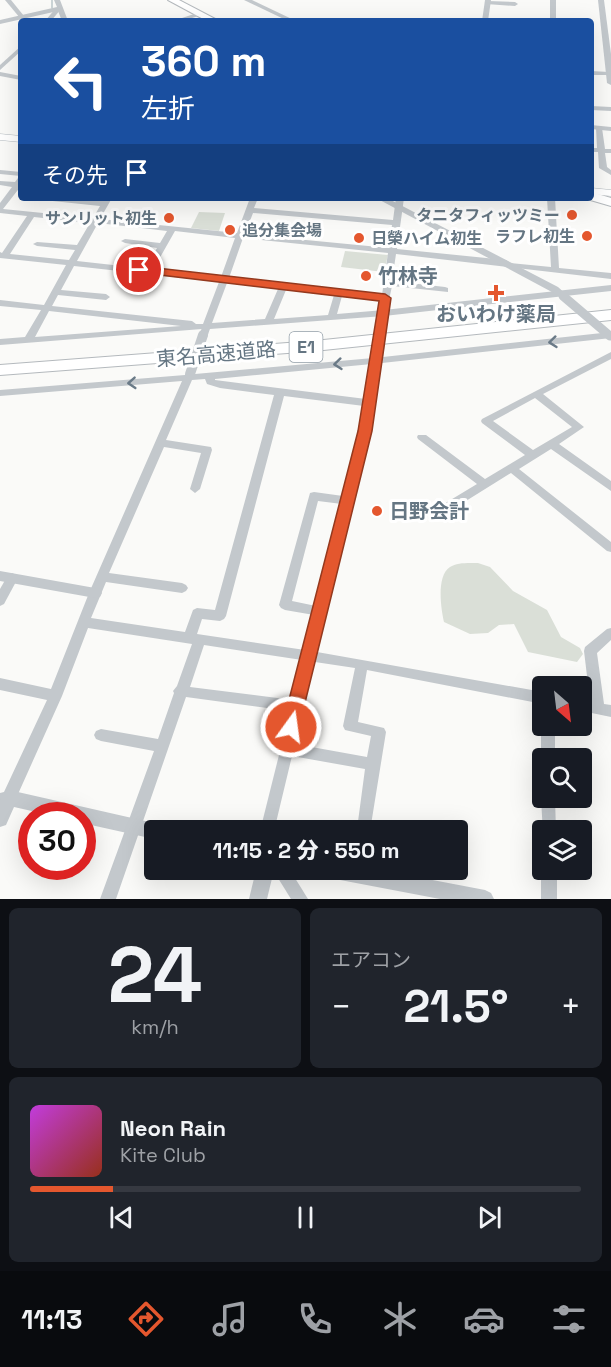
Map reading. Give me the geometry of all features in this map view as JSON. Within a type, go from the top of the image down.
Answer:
[{"type":"highway","points":[[172,0],[208,18]]},
{"type":"highway","points":[[594,194],[611,202]]},
{"type":"highway","name":"東名高速道路","points":[[0,360],[311,337],[611,305]]},
{"type":"highway","name":"東名高速道路","points":[[0,370],[302,347],[611,315]]},
{"type":"main road","points":[[0,137],[18,139]]},
{"type":"main road","points":[[594,193],[611,194]]},
{"type":"street","points":[[8,0],[10,7],[22,17]]},
{"type":"street","points":[[57,0],[58,9],[63,18]]},
{"type":"street","points":[[247,0],[286,18]]},
{"type":"street","points":[[553,0],[553,18]]},
{"type":"street","points":[[601,0],[611,83]]},
{"type":"street","points":[[485,18],[488,2],[515,2],[515,18]]},
{"type":"street","points":[[0,22],[58,9]]},
{"type":"street","points":[[50,18],[58,9]]},
{"type":"street","points":[[602,10],[611,10]]},
{"type":"street","points":[[186,18],[200,14]]},
{"type":"street","points":[[0,68],[18,51]]},
{"type":"street","points":[[594,73],[609,74]]},
{"type":"street","points":[[0,74],[18,77]]},
{"type":"street","points":[[594,108],[611,109]]},
{"type":"street","points":[[611,129],[595,127],[602,150],[604,170],[611,173]]},
{"type":"street","points":[[594,150],[611,151]]},
{"type":"street","points":[[0,172],[18,174]]},
{"type":"street","points":[[0,183],[18,182]]},
{"type":"street","points":[[18,183],[0,209],[95,222],[611,276]]},
{"type":"street","points":[[10,195],[18,196]]},
{"type":"street","points":[[28,340],[74,262],[106,201]]},
{"type":"street","points":[[0,819],[4,799],[55,696],[95,593],[190,376],[253,201]]},
{"type":"street","points":[[551,201],[555,270]]},
{"type":"street","points":[[269,820],[370,403],[400,203],[561,295],[611,336]]},
{"type":"street","points":[[250,210],[397,223]]},
{"type":"street","points":[[2,257],[32,214]]},
{"type":"street","points":[[154,261],[172,229]]},
{"type":"street","points":[[125,241],[163,246]]},
{"type":"street","points":[[43,242],[81,248]]},
{"type":"street","points":[[2,257],[74,262],[385,298]]},
{"type":"street","points":[[387,283],[445,290]]},
{"type":"street","points":[[268,323],[283,286]]},
{"type":"street","points":[[0,342],[383,314],[611,288]]},
{"type":"street","points":[[57,292],[106,297]]},
{"type":"street","points":[[333,317],[332,312],[339,293]]},
{"type":"street","points":[[0,303],[207,327]]},
{"type":"street","points":[[0,393],[190,376],[210,377],[377,358],[611,336]]},
{"type":"street","points":[[533,455],[486,421],[611,355]]},
{"type":"street","points":[[210,377],[210,382],[220,385],[370,403]]},
{"type":"street","points":[[108,899],[180,691],[195,639],[197,613],[220,616],[280,392]]},
{"type":"street","points":[[433,516],[579,427],[536,394]]},
{"type":"street","points":[[422,437],[485,484]]},
{"type":"street","points":[[160,443],[207,450],[195,489]]},
{"type":"street","points":[[552,444],[611,487]]},
{"type":"street","points":[[512,469],[611,548]]},
{"type":"street","points":[[319,611],[285,605],[314,496],[347,501]]},
{"type":"street","points":[[0,601],[6,577],[95,593]]},
{"type":"street","points":[[102,577],[182,588]]},
{"type":"street","points":[[84,622],[362,664],[532,696]]},
{"type":"street","points":[[605,710],[590,651],[611,633]]},
{"type":"street","points":[[362,664],[350,726],[379,732],[365,820]]},
{"type":"street","points":[[0,684],[55,696]]},
{"type":"street","points":[[180,691],[296,706]]},
{"type":"street","points":[[101,735],[160,746]]},
{"type":"street","points":[[285,748],[374,764]]},
{"type":"street","points":[[4,799],[144,829]]},
{"type":"street","points":[[258,899],[263,880]]},
{"type":"street","points":[[287,880],[300,899]]},
{"type":"street","points":[[387,880],[485,899]]},
{"type":"street","points":[[549,880],[549,899]]},
{"type":"shaded area","points":[[199,212],[225,213],[219,231],[191,228]]},
{"type":"shaded area","points":[[345,251],[388,255],[384,272],[341,267]]},
{"type":"shaded area","points":[[478,563],[490,567],[513,591],[547,610],[561,637],[580,648],[583,654],[577,662],[528,652],[514,624],[499,625],[488,633],[470,634],[444,622],[441,585],[446,571],[456,564]]},
{"type":"waterway","points":[[52,0],[52,8]]},
{"type":"place","name":"タニタフィッツミー","points":[[572,215]]},
{"type":"place","name":"サンリット初生","points":[[169,218]]},
{"type":"place","name":"追分集会場","points":[[230,230]]},
{"type":"place","name":"ラフレ初生","points":[[587,236]]},
{"type":"place","name":"日榮ハイム初生","points":[[359,238]]},
{"type":"place","name":"竹林寺","points":[[366,276]]},
{"type":"place","name":"おいわけ薬局","points":[[496,293]]},
{"type":"place","name":"日野会計","points":[[377,511]]},
{"type":"route","points":[[139,270],[385,298],[365,431],[291,727]]}]
